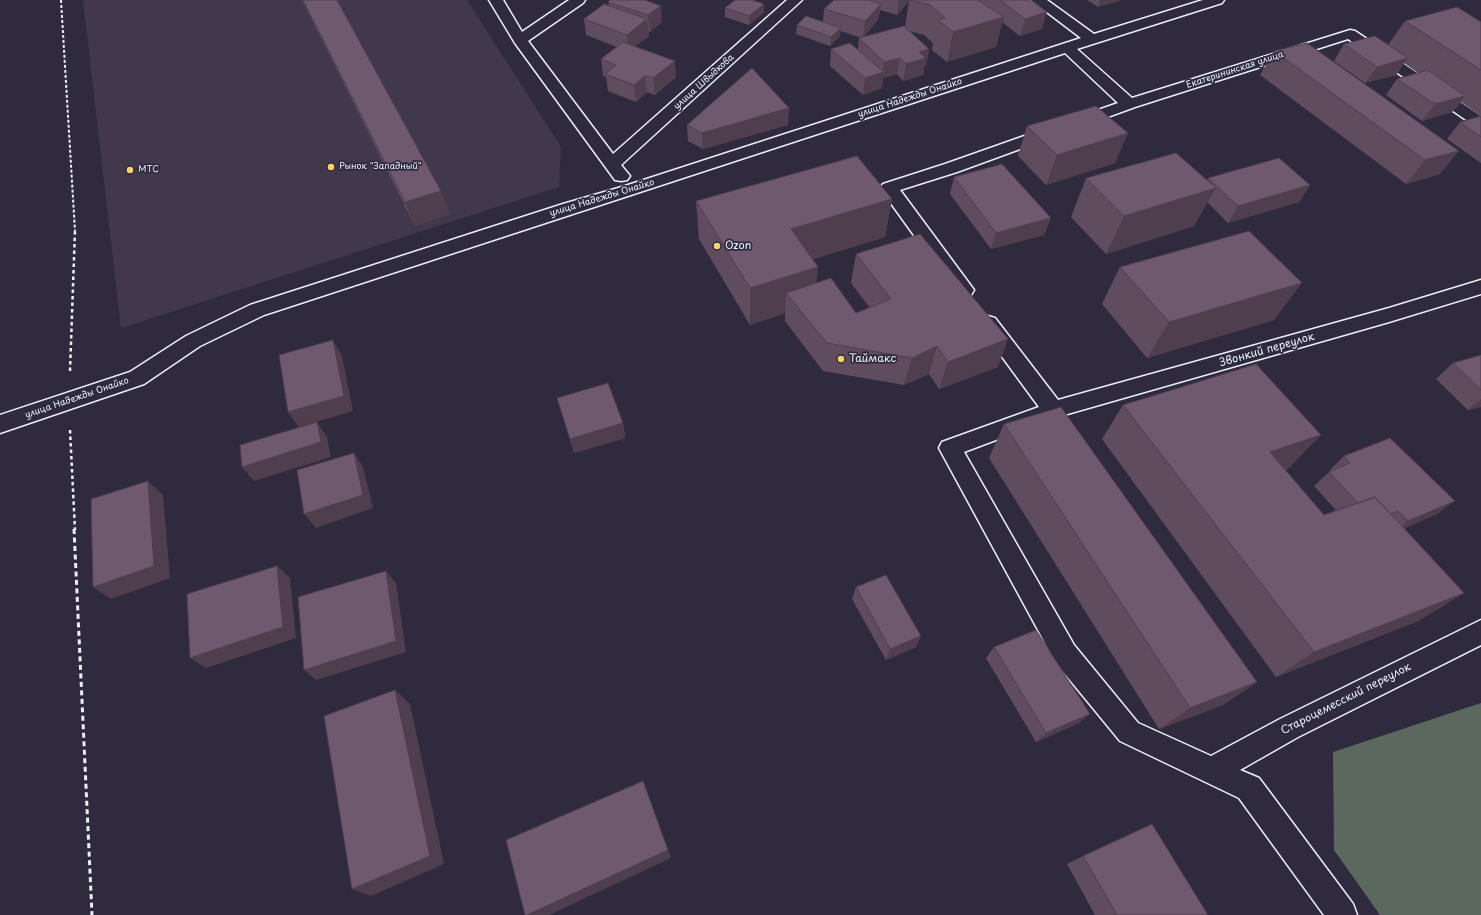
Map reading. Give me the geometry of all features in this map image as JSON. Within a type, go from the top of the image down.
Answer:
[{"type":"street","points":[[496,0],[520,40],[631,190]]},
{"type":"street","points":[[520,40],[578,0]]},
{"type":"street","name":"улица Швыдкова","points":[[612,164],[795,0]]},
{"type":"street","points":[[1038,0],[1092,39]]},
{"type":"street","name":"улица Надежды Онайко","points":[[0,424],[137,378],[193,341],[257,310],[1216,0]]},
{"type":"street","name":"Екатерининская улица","points":[[1129,104],[1350,34],[1481,123]]},
{"type":"street","points":[[1053,410],[889,188],[951,168],[1129,104],[1067,47]]},
{"type":"street","name":"Звонкий переулок","points":[[1212,770],[1129,732],[1065,654],[950,448],[1053,410],[1389,315],[1481,287]]},
{"type":"street","name":"Староцемесский переулок","points":[[1212,770],[1289,728],[1481,632]]},
{"type":"street","points":[[1212,770],[1249,788],[1342,915]]},
{"type":"path","points":[[61,0],[75,233],[69,402],[92,915]]},
{"type":"shaded area","name":"Рынок \"Западный\"","points":[[83,0],[467,0],[561,147],[559,187],[121,328]]},
{"type":"green space","points":[[1481,703],[1481,915],[1380,915],[1334,850],[1333,752]]},
{"type":"building","points":[[303,0],[337,0],[441,191],[405,202]]},
{"type":"building","points":[[610,0],[645,0],[661,6],[648,15],[608,2]]},
{"type":"building","points":[[735,0],[752,0],[764,4],[749,16],[725,8]]},
{"type":"building","points":[[834,0],[868,0],[881,4],[865,21],[824,9]]},
{"type":"building","points":[[909,0],[978,0],[1004,17],[953,32],[938,20],[945,18],[930,5]]},
{"type":"building","points":[[1000,0],[1030,0],[1047,12],[1025,19]]},
{"type":"building","points":[[604,4],[647,19],[627,35],[584,19]]},
{"type":"building","points":[[1457,7],[1481,22],[1481,70],[1405,21]]},
{"type":"building","points":[[806,16],[841,28],[831,37],[797,25]]},
{"type":"building","points":[[904,26],[929,49],[919,52],[926,58],[906,64],[900,58],[884,62],[859,38]]},
{"type":"building","points":[[1375,36],[1408,58],[1377,67],[1344,44]]},
{"type":"building","points":[[623,42],[675,61],[653,78],[645,76],[634,85],[605,74],[616,65],[601,59]]},
{"type":"building","points":[[850,43],[884,72],[865,78],[831,49]]},
{"type":"building","points":[[1307,43],[1459,151],[1425,160],[1274,51]]},
{"type":"building","points":[[752,68],[789,108],[702,133],[687,125]]},
{"type":"building","points":[[1428,70],[1465,96],[1435,104],[1397,79]]},
{"type":"building","points":[[1096,106],[1128,133],[1057,155],[1027,126]]},
{"type":"building","points":[[1481,116],[1481,137],[1460,122]]},
{"type":"building","points":[[1176,153],[1216,188],[1124,216],[1086,178]]},
{"type":"building","points":[[857,156],[892,199],[791,229],[818,267],[750,288],[696,201]]},
{"type":"building","points":[[1279,158],[1310,185],[1238,206],[1208,178]]},
{"type":"building","points":[[1002,164],[1051,218],[996,233],[954,177]]},
{"type":"building","points":[[1249,231],[1302,283],[1169,322],[1120,267]]},
{"type":"building","points":[[920,234],[1008,339],[948,362],[937,346],[912,358],[827,343],[786,293],[831,278],[856,313],[891,299],[856,254]]},
{"type":"building","points":[[333,340],[344,396],[288,412],[279,355]]},
{"type":"building","points":[[1481,355],[1481,390],[1453,363]]},
{"type":"building","points":[[1256,364],[1321,435],[1270,452],[1324,515],[1375,497],[1464,593],[1314,652],[1123,405]]},
{"type":"building","points":[[608,383],[623,423],[570,439],[557,398]]},
{"type":"building","points":[[1061,407],[1257,682],[1190,708],[1004,424]]},
{"type":"building","points":[[317,422],[321,442],[242,467],[240,445]]},
{"type":"building","points":[[1390,438],[1455,501],[1408,521],[1398,511],[1391,514],[1375,497],[1358,503],[1329,472],[1350,463],[1344,456]]},
{"type":"building","points":[[354,453],[363,495],[304,514],[297,470]]},
{"type":"building","points":[[148,481],[154,566],[93,587],[91,499]]},
{"type":"building","points":[[277,566],[283,627],[190,658],[187,594]]},
{"type":"building","points":[[386,571],[396,641],[304,670],[298,597]]},
{"type":"building","points":[[886,575],[921,636],[890,649],[856,587]]},
{"type":"building","points":[[1036,630],[1090,714],[1046,733],[994,647]]},
{"type":"building","points":[[395,690],[430,856],[352,889],[324,716]]},
{"type":"building","points":[[643,781],[668,850],[525,915],[506,840]]},
{"type":"building","points":[[1152,824],[1208,915],[1117,915],[1083,856]]},
{"type":"place","name":"Рынок \"Западный\"","points":[[331,167]]},
{"type":"place","name":"МТС","points":[[130,170]]},
{"type":"place","name":"Ozon","points":[[717,246]]},
{"type":"place","name":"Таймакс","points":[[841,359]]}]
